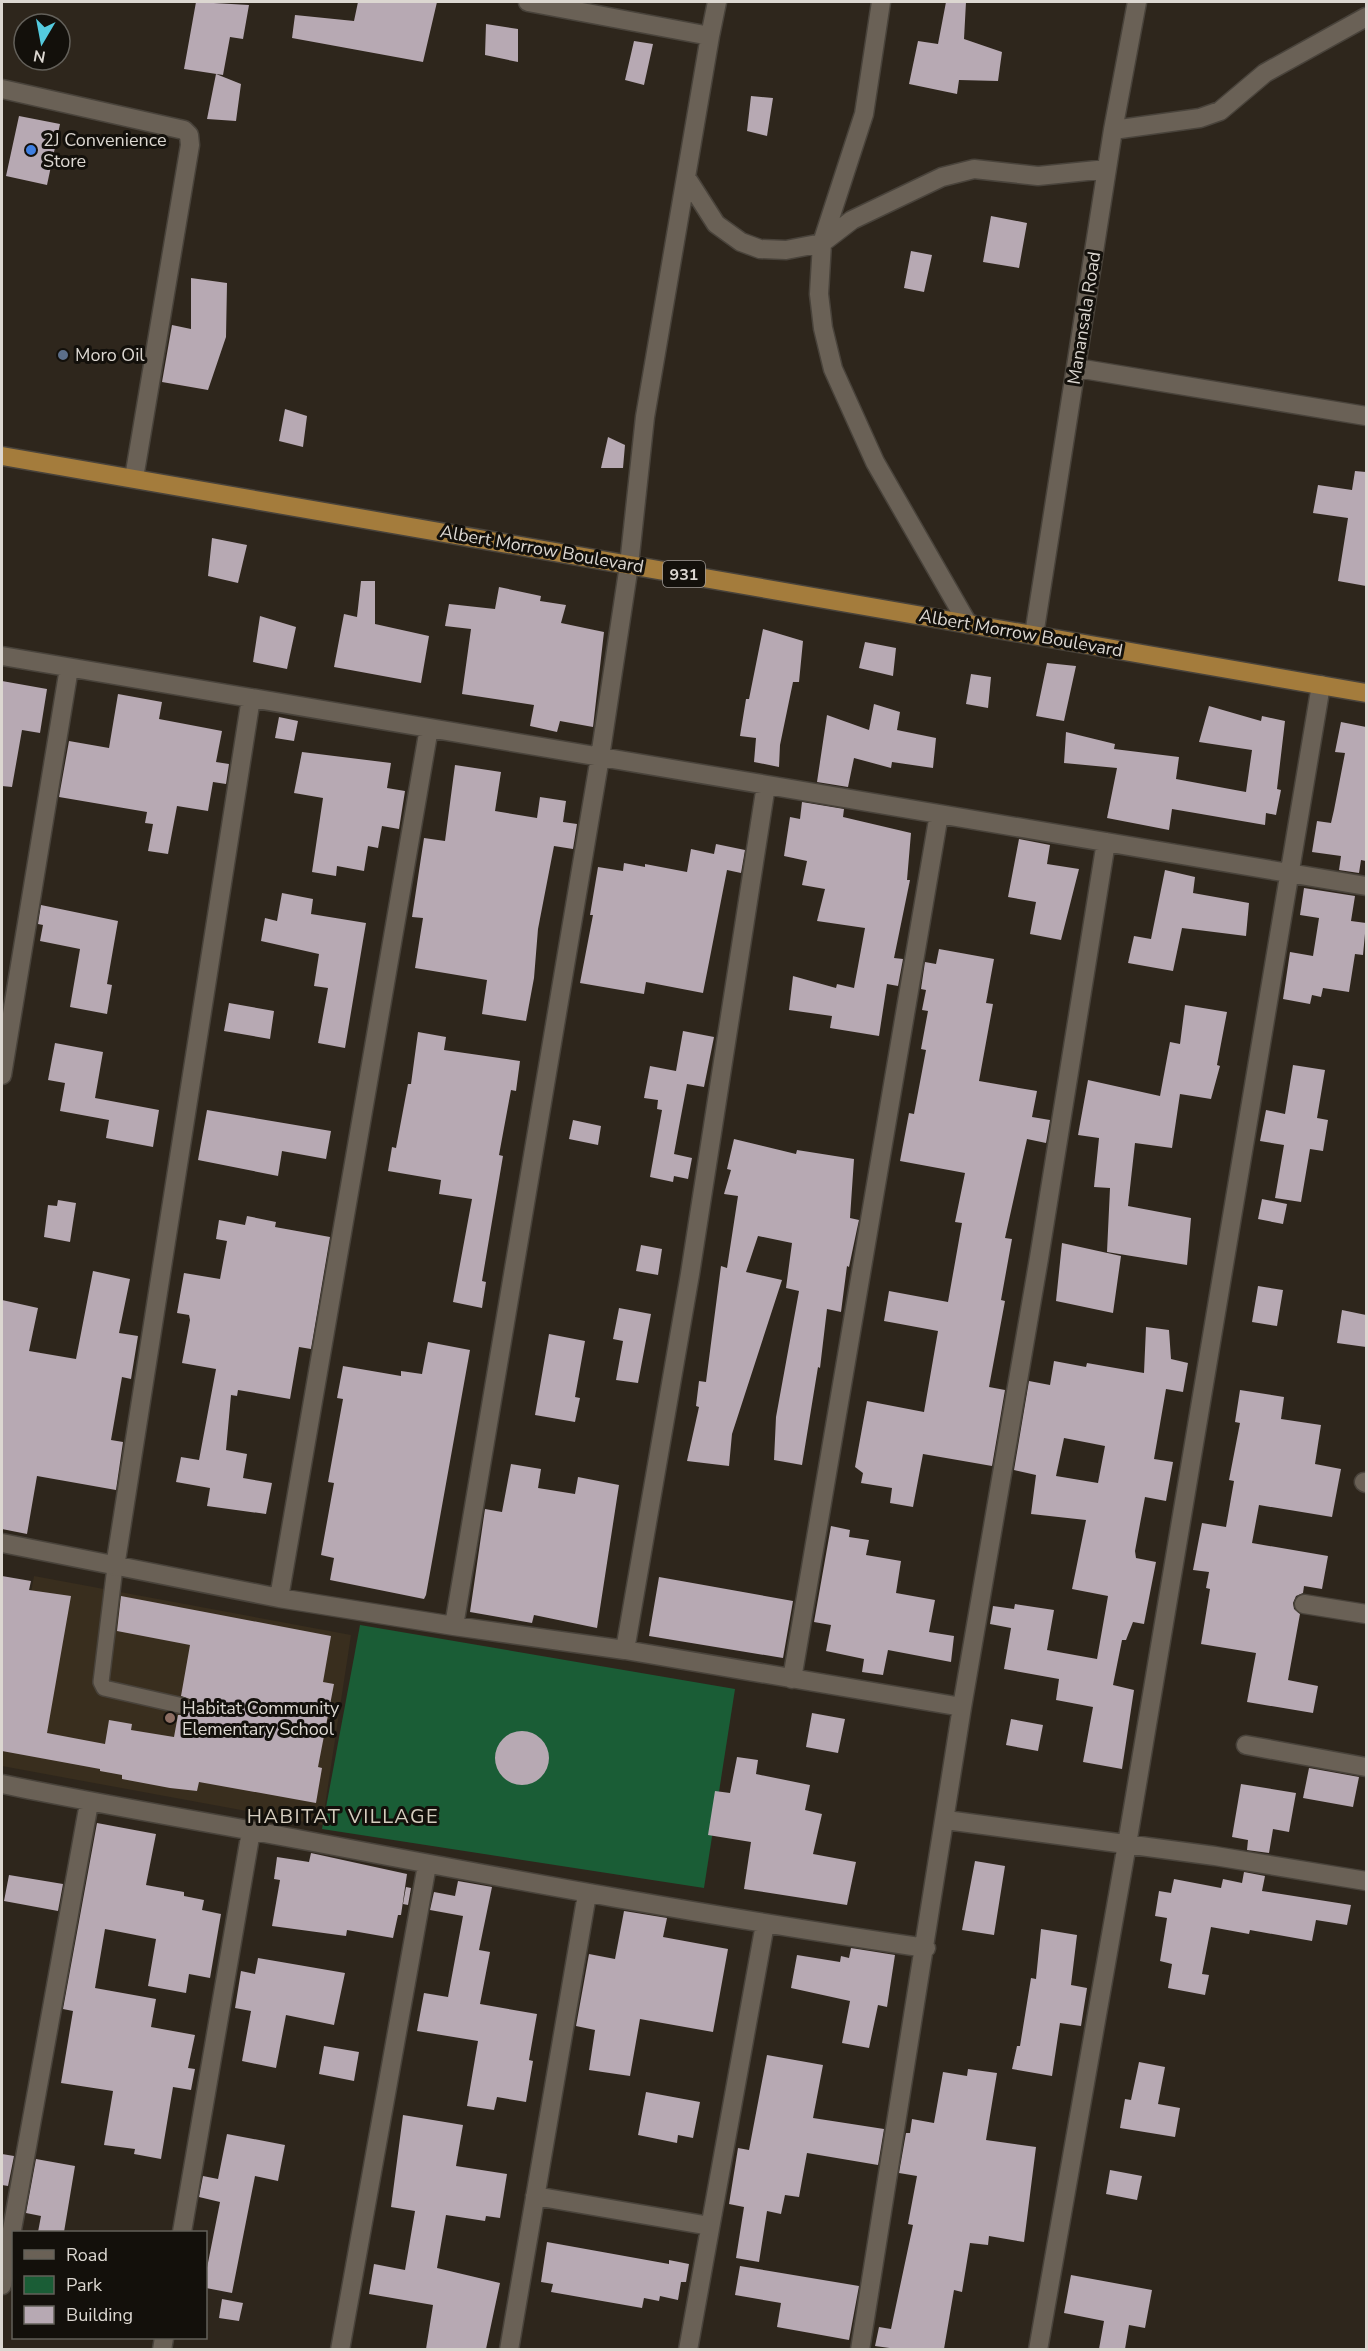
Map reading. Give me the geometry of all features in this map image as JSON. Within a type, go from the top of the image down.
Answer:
[{"type":"highway","name":"Albert Morrow Boulevard","points":[[2,456],[1366,693]]},
{"type":"street","points":[[528,2],[710,36]]},
{"type":"street","points":[[454,1626],[600,757],[629,565],[645,417],[717,2]]},
{"type":"street","points":[[881,2],[864,114],[822,243],[819,294],[823,328],[833,369],[874,462],[968,624]]},
{"type":"street","name":"Manansala Road","points":[[1034,635],[1113,130],[1137,2]]},
{"type":"street","points":[[1113,130],[1200,118],[1220,111],[1265,73],[1366,17]]},
{"type":"street","points":[[2,89],[184,130],[189,135],[190,145],[134,478]]},
{"type":"street","points":[[686,177],[716,224],[741,242],[760,249],[786,250],[822,243],[852,220],[942,177],[974,169],[1038,176],[1107,169]]},
{"type":"street","points":[[1077,368],[1366,416]]},
{"type":"street","points":[[2,656],[1366,886]]},
{"type":"street","points":[[2,1075],[69,668]]},
{"type":"street","points":[[1038,2349],[1127,1844],[1321,686]]},
{"type":"street","points":[[115,1567],[251,698]]},
{"type":"street","points":[[279,1598],[429,728]]},
{"type":"street","points":[[625,1650],[692,1263],[766,785]]},
{"type":"street","points":[[792,1678],[939,814]]},
{"type":"street","points":[[860,2349],[926,1948],[962,1707],[1040,1258],[1106,842]]},
{"type":"street","points":[[2,1543],[279,1598],[625,1650],[962,1707]]},
{"type":"street","points":[[1304,1604],[1366,1614]]},
{"type":"street","points":[[1246,1745],[1366,1767]]},
{"type":"street","points":[[2,1784],[89,1803],[587,1894],[926,1948]]},
{"type":"street","points":[[2,2285],[89,1803]]},
{"type":"street","points":[[946,1820],[1314,1870],[1366,1881]]},
{"type":"street","points":[[182,2231],[250,1831]]},
{"type":"street","points":[[340,2349],[427,1864]]},
{"type":"street","points":[[509,2349],[587,1894]]},
{"type":"street","points":[[688,2349],[765,1924]]},
{"type":"street","points":[[536,2196],[710,2226]]},
{"type":"lane","points":[[115,1567],[101,1682],[104,1688],[183,1706]]},
{"type":"shaded area","name":"Habitat Community Elementary School","points":[[34,1576],[351,1635],[322,1825],[2,1766],[2,1668],[17,1670]]},
{"type":"green space","points":[[360,1625],[735,1689],[704,1888],[322,1829]]},
{"type":"building","points":[[196,2],[249,5],[243,39],[230,37],[223,75],[184,69]]},
{"type":"building","points":[[358,2],[437,2],[423,62],[292,38],[295,15],[354,21]]},
{"type":"building","points":[[946,2],[966,2],[964,39],[1002,52],[998,81],[959,80],[957,94],[909,84],[918,41],[938,44]]},
{"type":"building","points":[[486,24],[518,29],[518,62],[485,55]]},
{"type":"building","points":[[634,41],[653,44],[644,85],[625,80]]},
{"type":"building","points":[[216,74],[241,84],[236,121],[207,119]]},
{"type":"building","points":[[751,96],[773,98],[767,136],[747,131]]},
{"type":"building","points":[[19,116],[60,124],[47,185],[6,176]]},
{"type":"building","points":[[991,216],[1027,223],[1019,268],[983,262]]},
{"type":"building","points":[[911,251],[932,255],[924,292],[904,288]]},
{"type":"building","points":[[191,278],[227,283],[226,337],[208,390],[162,382],[172,325],[191,329]]},
{"type":"building","points":[[285,409],[307,416],[303,447],[279,441]]},
{"type":"building","points":[[608,437],[625,445],[623,468],[601,468]]},
{"type":"building","points":[[1355,471],[1366,472],[1366,586],[1338,581],[1348,518],[1313,513],[1318,485],[1352,490]]},
{"type":"building","points":[[212,538],[247,545],[238,583],[208,576]]},
{"type":"building","points":[[361,581],[375,581],[375,624],[429,636],[421,683],[334,667],[344,614],[357,617]]},
{"type":"building","points":[[499,587],[541,596],[540,601],[566,605],[561,623],[604,632],[593,727],[560,721],[557,732],[530,726],[534,705],[462,694],[471,629],[445,626],[449,604],[495,609]]},
{"type":"building","points":[[260,616],[296,627],[287,669],[253,662]]},
{"type":"building","points":[[763,629],[803,641],[799,682],[793,682],[780,745],[779,767],[754,762],[756,738],[740,736],[746,699],[749,699]]},
{"type":"building","points":[[865,642],[896,648],[893,676],[859,668]]},
{"type":"building","points":[[1047,663],[1076,666],[1064,721],[1036,716]]},
{"type":"building","points":[[971,674],[991,677],[988,708],[966,704]]},
{"type":"building","points":[[2,681],[47,689],[40,733],[22,730],[12,787],[2,786]]},
{"type":"building","points":[[118,694],[162,702],[159,719],[222,731],[216,762],[229,764],[226,784],[213,782],[208,811],[177,806],[168,854],[148,851],[153,824],[145,823],[147,812],[59,797],[69,741],[109,748]]},
{"type":"building","points":[[874,704],[900,712],[897,730],[936,738],[933,768],[892,762],[891,768],[854,758],[848,787],[817,782],[827,715],[869,730]]},
{"type":"building","points":[[1209,706],[1261,721],[1262,716],[1285,721],[1277,789],[1281,790],[1276,815],[1266,813],[1265,825],[1172,809],[1169,830],[1107,818],[1117,768],[1064,763],[1066,732],[1115,744],[1114,749],[1179,757],[1176,779],[1246,792],[1252,750],[1199,742]]},
{"type":"building","points":[[279,717],[298,721],[294,741],[275,738]]},
{"type":"building","points":[[1341,722],[1366,727],[1366,861],[1361,860],[1359,873],[1339,870],[1341,856],[1312,852],[1317,821],[1331,823],[1334,810],[1345,753],[1335,752]]},
{"type":"building","points":[[302,752],[391,763],[387,788],[405,791],[399,829],[382,826],[378,848],[368,846],[364,871],[337,866],[336,876],[312,872],[323,798],[294,793]]},
{"type":"building","points":[[455,765],[501,772],[495,811],[537,818],[540,797],[566,801],[563,822],[577,824],[573,849],[554,846],[538,929],[534,978],[526,1021],[482,1014],[487,980],[415,968],[423,918],[412,917],[424,838],[445,841]]},
{"type":"building","points":[[802,802],[844,809],[843,817],[911,833],[907,880],[910,880],[894,958],[903,959],[898,986],[887,984],[879,1036],[830,1028],[832,1016],[789,1010],[793,976],[836,988],[837,984],[854,988],[865,928],[817,921],[825,889],[802,885],[807,861],[784,856],[790,817],[800,819]]},
{"type":"building","points":[[1019,839],[1050,845],[1047,864],[1079,869],[1061,940],[1030,934],[1036,902],[1008,897]]},
{"type":"building","points":[[716,844],[745,850],[741,873],[727,870],[703,993],[646,982],[644,994],[580,983],[593,915],[590,915],[598,867],[623,871],[624,863],[645,867],[645,864],[687,872],[691,849],[714,854]]},
{"type":"building","points":[[1165,870],[1195,877],[1193,893],[1249,903],[1246,936],[1182,928],[1173,971],[1128,963],[1134,936],[1151,939]]},
{"type":"building","points":[[1304,888],[1355,896],[1351,921],[1366,923],[1363,955],[1355,954],[1349,992],[1323,988],[1321,997],[1312,995],[1310,1004],[1283,999],[1290,952],[1313,956],[1319,918],[1300,915]]},
{"type":"building","points":[[282,893],[313,899],[311,914],[366,923],[345,1048],[318,1043],[328,988],[314,986],[319,954],[261,941],[265,918],[277,921]]},
{"type":"building","points":[[41,905],[118,921],[107,984],[112,985],[107,1014],[70,1007],[80,949],[40,941],[43,925],[38,924]]},
{"type":"building","points":[[939,949],[994,959],[986,1003],[993,1004],[979,1081],[1037,1091],[1032,1117],[1050,1120],[1046,1143],[1027,1139],[1005,1238],[1012,1239],[1001,1300],[1005,1301],[989,1387],[1005,1390],[992,1466],[923,1454],[913,1507],[890,1503],[892,1488],[861,1483],[863,1473],[855,1467],[867,1401],[924,1412],[938,1331],[884,1321],[889,1291],[948,1302],[962,1223],[955,1222],[965,1173],[900,1161],[909,1113],[914,1114],[926,1050],[921,1049],[928,1011],[922,1010],[926,990],[921,989],[925,962],[936,964]]},
{"type":"building","points":[[229,1003],[274,1011],[270,1039],[224,1031]]},
{"type":"building","points":[[1185,1005],[1227,1012],[1217,1065],[1220,1066],[1211,1099],[1180,1094],[1172,1148],[1135,1143],[1128,1206],[1191,1218],[1187,1265],[1107,1252],[1110,1188],[1094,1187],[1099,1138],[1078,1135],[1088,1080],[1160,1096],[1170,1042],[1180,1044]]},
{"type":"building","points":[[683,1031],[714,1037],[704,1087],[687,1084],[678,1132],[674,1154],[692,1158],[688,1179],[674,1176],[673,1182],[650,1177],[662,1110],[657,1109],[658,1100],[644,1098],[650,1066],[676,1071]]},
{"type":"building","points":[[418,1032],[446,1037],[444,1050],[520,1061],[516,1091],[511,1090],[499,1155],[503,1156],[482,1281],[486,1282],[482,1308],[453,1302],[472,1199],[439,1194],[441,1180],[388,1171],[392,1147],[396,1148],[408,1084],[411,1084]]},
{"type":"building","points":[[55,1043],[103,1052],[95,1098],[159,1110],[153,1147],[106,1138],[109,1120],[60,1111],[65,1083],[48,1080]]},
{"type":"building","points":[[1293,1065],[1325,1070],[1317,1118],[1328,1120],[1323,1151],[1310,1149],[1301,1202],[1275,1198],[1284,1145],[1260,1141],[1266,1110],[1285,1114]]},
{"type":"building","points":[[207,1110],[331,1131],[326,1159],[282,1151],[278,1176],[198,1160]]},
{"type":"building","points":[[573,1120],[601,1126],[598,1145],[569,1139]]},
{"type":"building","points":[[734,1139],[796,1154],[797,1150],[854,1159],[850,1218],[859,1220],[849,1267],[847,1266],[841,1312],[827,1309],[820,1368],[818,1367],[802,1465],[774,1460],[776,1417],[799,1291],[786,1288],[792,1243],[758,1236],[746,1272],[782,1280],[732,1434],[729,1466],[687,1461],[699,1407],[696,1406],[699,1381],[706,1382],[721,1266],[727,1268],[738,1196],[724,1194],[731,1170],[727,1169]]},
{"type":"building","points":[[1262,1199],[1287,1204],[1283,1224],[1258,1219]]},
{"type":"building","points":[[58,1200],[76,1203],[70,1242],[44,1237],[48,1205],[57,1206]]},
{"type":"building","points":[[247,1216],[276,1222],[275,1227],[330,1237],[311,1349],[299,1347],[290,1399],[238,1390],[237,1396],[231,1395],[226,1450],[247,1454],[243,1478],[272,1483],[266,1514],[207,1506],[210,1488],[176,1482],[181,1457],[199,1460],[216,1369],[182,1363],[190,1320],[189,1315],[177,1313],[184,1273],[220,1279],[227,1241],[216,1239],[219,1220],[245,1225]]},
{"type":"building","points":[[1062,1243],[1121,1256],[1113,1313],[1056,1301]]},
{"type":"building","points":[[641,1245],[662,1249],[658,1275],[636,1271]]},
{"type":"building","points":[[93,1271],[130,1279],[119,1333],[138,1336],[131,1379],[122,1377],[111,1440],[123,1442],[116,1490],[37,1476],[27,1534],[2,1529],[2,1300],[38,1308],[29,1351],[76,1359]]},
{"type":"building","points":[[1258,1286],[1283,1290],[1277,1326],[1252,1322]]},
{"type":"building","points":[[619,1308],[651,1314],[638,1383],[616,1380],[623,1341],[613,1339]]},
{"type":"building","points":[[1342,1310],[1366,1315],[1366,1347],[1337,1343]]},
{"type":"building","points":[[1146,1327],[1169,1330],[1171,1359],[1188,1363],[1183,1392],[1166,1389],[1154,1459],[1173,1462],[1166,1501],[1145,1497],[1135,1551],[1136,1558],[1156,1562],[1144,1624],[1133,1622],[1126,1640],[1122,1640],[1113,1685],[1134,1690],[1122,1769],[1083,1762],[1093,1707],[1056,1700],[1059,1679],[1004,1669],[1011,1628],[990,1624],[993,1606],[1014,1609],[1015,1604],[1054,1610],[1047,1650],[1097,1659],[1108,1596],[1072,1589],[1086,1520],[1031,1514],[1036,1475],[1014,1470],[1029,1381],[1050,1385],[1054,1361],[1086,1367],[1087,1363],[1144,1373]],"holes":[[[1064,1438],[1105,1446],[1098,1483],[1056,1476]]]},
{"type":"building","points":[[549,1334],[585,1341],[575,1397],[580,1398],[575,1422],[535,1415]]},
{"type":"building","points":[[428,1342],[470,1350],[426,1595],[424,1599],[330,1580],[334,1558],[321,1555],[334,1483],[328,1482],[343,1399],[337,1398],[343,1366],[401,1376],[401,1371],[422,1374]]},
{"type":"building","points":[[1240,1390],[1284,1397],[1281,1419],[1321,1425],[1315,1464],[1341,1469],[1332,1517],[1259,1505],[1252,1543],[1328,1556],[1322,1589],[1304,1586],[1303,1593],[1296,1596],[1293,1603],[1294,1609],[1300,1614],[1288,1680],[1318,1686],[1313,1713],[1247,1702],[1256,1653],[1201,1644],[1210,1589],[1206,1588],[1209,1572],[1193,1570],[1202,1523],[1226,1527],[1234,1481],[1229,1480],[1240,1423],[1235,1422]]},
{"type":"building","points":[[511,1464],[541,1469],[538,1488],[575,1494],[578,1477],[619,1485],[597,1628],[534,1615],[532,1623],[470,1612],[485,1509],[502,1512]]},
{"type":"building","points":[[831,1526],[850,1530],[849,1537],[869,1540],[866,1555],[901,1561],[896,1593],[935,1600],[929,1632],[954,1636],[951,1662],[888,1650],[883,1675],[862,1672],[864,1659],[826,1651],[831,1625],[814,1622]]},
{"type":"building","name":"Habitat Community Elementary School","points":[[2,1576],[31,1581],[29,1590],[71,1596],[47,1733],[105,1744],[109,1720],[132,1724],[131,1730],[174,1737],[178,1715],[186,1715],[193,1708],[190,1699],[181,1696],[190,1645],[117,1631],[121,1596],[331,1636],[323,1682],[334,1684],[318,1767],[322,1768],[316,1803],[199,1782],[197,1791],[170,1788],[122,1779],[122,1775],[100,1771],[100,1769],[2,1751]]},
{"type":"building","points":[[659,1577],[793,1601],[783,1658],[649,1636]]},
{"type":"building","points":[[812,1713],[845,1719],[838,1753],[806,1747]]},
{"type":"building","points":[[1011,1719],[1043,1725],[1038,1751],[1006,1745]]},
{"type":"building","points":[[517,1731],[527,1731],[537,1735],[545,1743],[549,1758],[545,1773],[537,1781],[527,1785],[517,1785],[507,1781],[499,1773],[495,1763],[495,1753],[499,1743],[507,1735]]},
{"type":"building","points":[[737,1757],[758,1760],[756,1774],[810,1785],[805,1810],[822,1814],[813,1854],[856,1862],[847,1905],[744,1889],[751,1842],[708,1835],[715,1791],[730,1793]]},
{"type":"building","points":[[1309,1768],[1359,1777],[1353,1807],[1303,1798]]},
{"type":"building","points":[[1241,1784],[1296,1793],[1289,1832],[1273,1829],[1269,1853],[1247,1850],[1248,1840],[1232,1837]]},
{"type":"building","points":[[97,1823],[156,1834],[146,1885],[184,1892],[184,1896],[204,1900],[202,1910],[221,1914],[210,1978],[189,1974],[186,1993],[148,1986],[156,1939],[105,1929],[95,1988],[156,1999],[151,2027],[195,2035],[188,2068],[195,2069],[191,2090],[173,2087],[161,2159],[134,2154],[135,2149],[104,2145],[113,2091],[61,2083],[73,2011],[63,2009]]},
{"type":"building","points":[[311,1853],[407,1874],[401,1915],[398,1915],[393,1938],[347,1930],[346,1936],[272,1926],[280,1880],[274,1879],[277,1857],[309,1862]]},
{"type":"building","points":[[975,1861],[1005,1866],[994,1935],[962,1930]]},
{"type":"building","points":[[1244,1872],[1265,1876],[1262,1891],[1351,1905],[1347,1925],[1316,1920],[1312,1941],[1250,1930],[1249,1934],[1211,1927],[1202,1974],[1209,1975],[1205,1995],[1168,1988],[1172,1964],[1160,1961],[1167,1918],[1155,1916],[1159,1891],[1171,1893],[1174,1879],[1221,1888],[1223,1879],[1242,1883]]},
{"type":"building","points":[[9,1875],[63,1884],[58,1911],[4,1901]]},
{"type":"building","points":[[458,1881],[492,1887],[479,1950],[490,1952],[480,2004],[537,2014],[529,2060],[533,2061],[526,2102],[497,2097],[494,2110],[467,2106],[478,2041],[417,2031],[424,1993],[448,1997],[463,1916],[430,1910],[434,1892],[455,1896]]},
{"type":"building","points":[[406,1887],[411,1888],[408,1905],[403,1904]]},
{"type":"building","points":[[624,1911],[667,1918],[663,1937],[728,1949],[713,2032],[640,2019],[630,2076],[589,2070],[595,2030],[576,2026],[589,1954],[615,1959]]},
{"type":"building","points":[[1041,1929],[1077,1935],[1071,1985],[1087,1988],[1081,2026],[1060,2023],[1052,2076],[1012,2069],[1017,2046],[1020,2046],[1031,1978],[1036,1979]]},
{"type":"building","points":[[851,1948],[895,1955],[887,2007],[878,2005],[869,2048],[842,2043],[850,2001],[791,1988],[797,1955],[840,1962],[841,1956],[849,1958]]},
{"type":"building","points":[[258,1958],[345,1973],[334,2025],[286,2015],[276,2068],[242,2061],[251,2011],[235,2008],[241,1971],[255,1974]]},
{"type":"building","points":[[324,2046],[359,2052],[354,2081],[319,2074]]},
{"type":"building","points":[[767,2055],[823,2065],[813,2118],[884,2129],[878,2165],[807,2153],[799,2197],[785,2195],[781,2214],[767,2211],[759,2262],[736,2258],[744,2207],[729,2204],[738,2148],[749,2150]]},
{"type":"building","points":[[1139,2062],[1165,2067],[1158,2104],[1180,2108],[1175,2137],[1120,2128],[1125,2099],[1131,2100]]},
{"type":"building","points":[[968,2069],[997,2073],[986,2140],[1036,2147],[1024,2242],[989,2236],[988,2245],[970,2243],[962,2292],[954,2290],[944,2349],[897,2349],[875,2346],[879,2327],[891,2329],[913,2225],[908,2224],[917,2176],[899,2173],[906,2133],[910,2133],[912,2119],[934,2123],[943,2072],[967,2076]]},
{"type":"building","points":[[646,2092],[700,2102],[693,2138],[678,2135],[677,2143],[638,2135]]},
{"type":"building","points":[[403,2115],[463,2125],[456,2166],[507,2174],[500,2218],[486,2216],[485,2221],[446,2215],[437,2268],[500,2283],[486,2349],[426,2349],[433,2305],[369,2294],[374,2264],[405,2270],[415,2211],[391,2207]]},
{"type":"building","points":[[227,2134],[285,2145],[278,2181],[255,2176],[232,2293],[207,2288],[207,2268],[220,2202],[199,2197],[203,2176],[218,2179]]},
{"type":"building","points":[[2,2154],[14,2156],[8,2186],[2,2185]]},
{"type":"building","points":[[36,2159],[75,2166],[64,2231],[38,2231],[41,2216],[26,2213]]},
{"type":"building","points":[[1110,2170],[1142,2176],[1137,2200],[1106,2194]]},
{"type":"building","points":[[547,2242],[669,2264],[669,2260],[689,2264],[686,2282],[681,2282],[678,2300],[660,2296],[659,2301],[644,2298],[642,2308],[551,2292],[553,2284],[541,2282]]},
{"type":"building","points":[[740,2266],[859,2286],[849,2340],[777,2327],[781,2303],[735,2295]]},
{"type":"building","points":[[1071,2275],[1152,2290],[1145,2328],[1129,2325],[1125,2349],[1099,2349],[1104,2321],[1064,2313]]},
{"type":"building","points":[[222,2299],[243,2303],[239,2321],[219,2318]]},
{"type":"place","name":"2J Convenience Store","points":[[31,150]]},
{"type":"place","name":"Moro Oil","points":[[63,355]]},
{"type":"place","name":"Habitat Community Elementary School","points":[[170,1718]]},
{"type":"district","name":"HABITAT VILLAGE","points":[[343,1816]]}]
